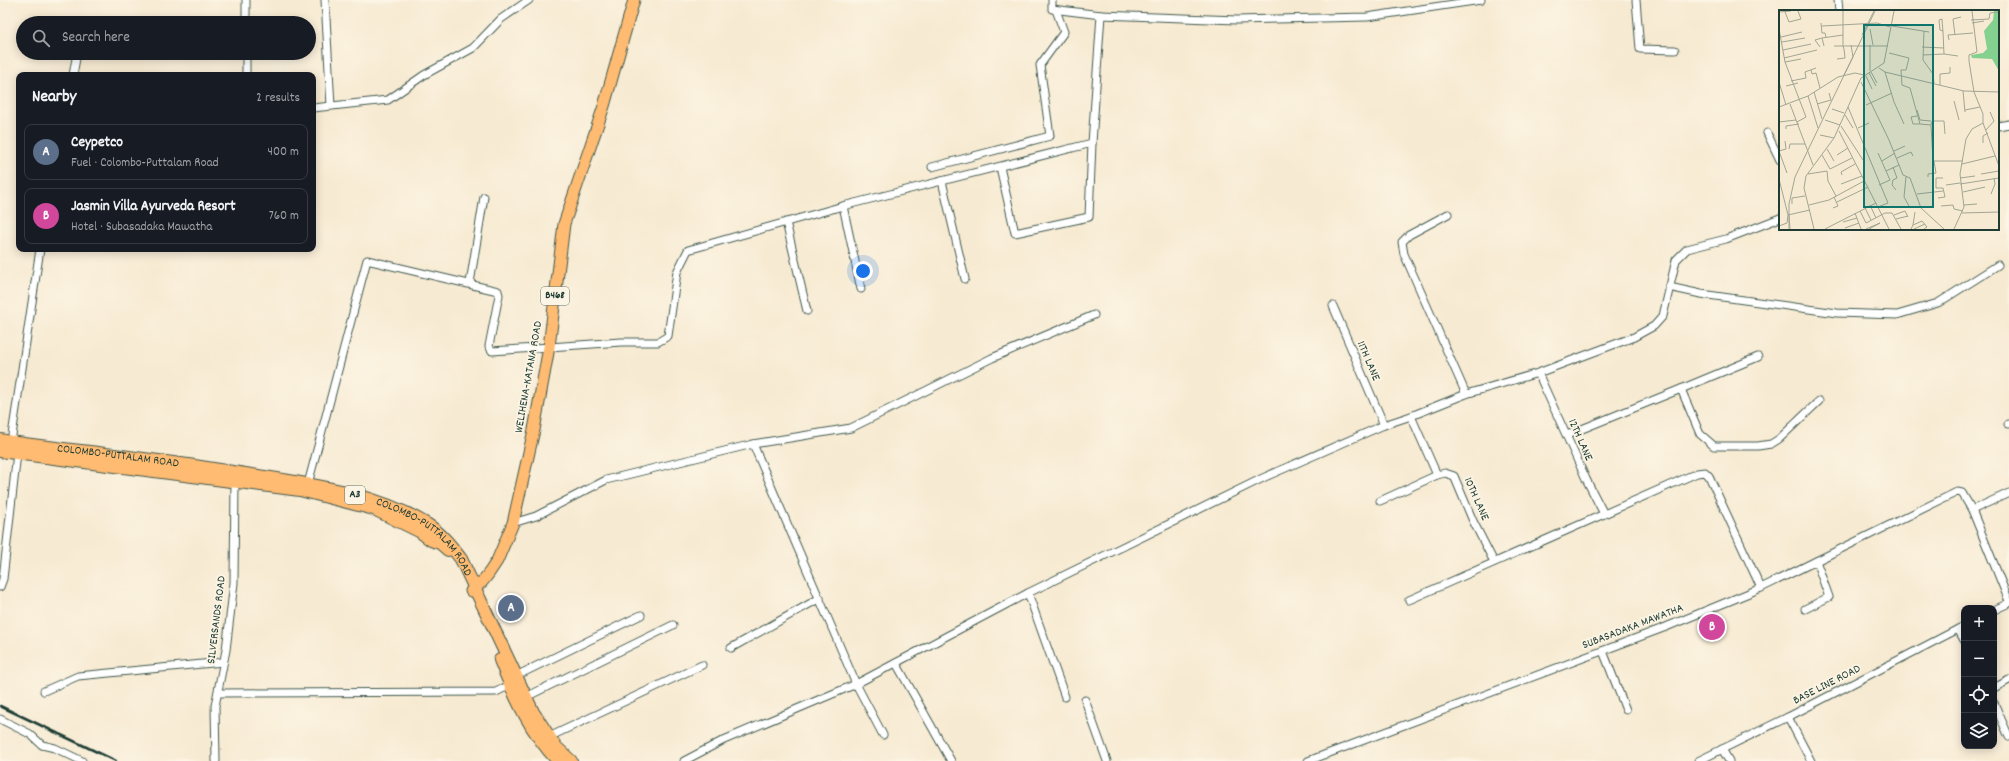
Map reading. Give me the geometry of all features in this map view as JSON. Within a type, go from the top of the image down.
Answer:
[{"type":"highway","name":"COLOMBO-PUTTALAM ROAD","points":[[5,441],[186,464],[308,484],[346,492],[386,505],[428,526],[448,541],[461,559],[531,726],[551,751],[571,761]]},
{"type":"highway","name":"COLOMBO-PUTTALAM ROAD","points":[[0,451],[300,490],[374,509],[440,543],[460,568],[473,589]]},
{"type":"highway","name":"COLOMBO-PUTTALAM ROAD","points":[[513,681],[526,697],[551,751]]},
{"type":"main road","name":"WELIHENA-KATANA ROAD","points":[[473,589],[490,573],[497,561],[513,522],[534,430],[549,347],[564,224],[604,106],[634,0]]},
{"type":"street","points":[[246,0],[246,16]]},
{"type":"street","points":[[325,0],[331,106]]},
{"type":"street","points":[[316,108],[388,100],[424,75],[473,48],[501,19],[530,0]]},
{"type":"street","points":[[1052,0],[1052,10],[1101,15],[1237,20],[1367,17],[1481,0]]},
{"type":"street","points":[[1636,0],[1640,49],[1675,50]]},
{"type":"street","points":[[1838,0],[1839,10]]},
{"type":"street","points":[[932,167],[1050,136],[1040,65],[1064,32],[1056,10]]},
{"type":"street","points":[[1000,167],[1015,233],[1089,217],[1092,143],[1101,15]]},
{"type":"street","points":[[74,72],[76,60]]},
{"type":"street","points":[[246,60],[246,72]]},
{"type":"street","points":[[1999,126],[2009,124]]},
{"type":"street","points":[[1767,133],[1779,158]]},
{"type":"street","points":[[308,484],[367,260],[470,283],[498,291],[499,295],[489,346],[492,351],[658,342],[668,336],[677,272],[688,250],[843,206],[1092,143]]},
{"type":"street","points":[[942,181],[965,279]]},
{"type":"street","points":[[470,283],[484,197]]},
{"type":"street","points":[[843,206],[860,289]]},
{"type":"street","points":[[1448,214],[1409,235],[1402,242],[1404,254],[1466,394]]},
{"type":"street","points":[[684,761],[724,740],[856,684],[1028,593],[1265,477],[1384,425],[1466,394],[1538,373],[1634,337],[1654,326],[1663,316],[1676,260],[1687,249],[1726,239],[1779,218]]},
{"type":"street","points":[[786,222],[807,311]]},
{"type":"street","points":[[5,441],[39,252]]},
{"type":"street","points":[[1669,287],[1701,294],[1837,313],[1897,315],[1938,303],[1998,265]]},
{"type":"street","name":"11TH LANE","points":[[1333,306],[1384,425]]},
{"type":"street","points":[[513,522],[536,516],[606,480],[753,444],[851,428],[992,358],[1094,315]]},
{"type":"street","points":[[1567,435],[1758,357]]},
{"type":"street","name":"12TH LANE","points":[[1538,373],[1586,479],[1604,514]]},
{"type":"street","points":[[1681,389],[1700,434],[1714,446],[1758,446],[1771,444],[1779,439],[1819,401]]},
{"type":"street","points":[[1380,502],[1437,475],[1411,416]]},
{"type":"street","points":[[753,444],[856,684],[883,735]]},
{"type":"street","points":[[0,587],[3,579],[4,542],[17,453]]},
{"type":"street","points":[[1409,600],[1697,473],[1704,472],[1709,476],[1761,588]]},
{"type":"street","name":"10TH LANE","points":[[1437,475],[1445,473],[1454,476],[1473,521],[1494,562]]},
{"type":"street","name":"SILVERSANDS ROAD","points":[[216,761],[214,706],[218,693],[234,583],[235,481]]},
{"type":"street","name":"SUBASADAKA MAWATHA","points":[[1308,761],[1603,651],[1761,588],[1957,492],[1962,493],[1972,510]]},
{"type":"street","points":[[1997,608],[2009,602],[1972,510],[2009,493]]},
{"type":"street","points":[[1805,609],[1829,597],[1816,561]]},
{"type":"street","points":[[1028,593],[1065,697]]},
{"type":"street","points":[[731,648],[820,598]]},
{"type":"street","points":[[218,693],[496,692],[513,681],[641,615]]},
{"type":"street","points":[[526,697],[672,625]]},
{"type":"street","name":"BASE LINE ROAD","points":[[1698,761],[1788,717],[1961,627]]},
{"type":"street","points":[[1603,651],[1626,710]]},
{"type":"street","points":[[44,691],[78,676],[223,662]]},
{"type":"street","points":[[896,663],[951,761]]},
{"type":"street","points":[[551,751],[702,665]]},
{"type":"street","points":[[1997,686],[2009,680]]},
{"type":"street","points":[[1085,700],[1107,761]]},
{"type":"street","points":[[1997,710],[2009,737]]},
{"type":"street","points":[[1788,717],[1811,761]]},
{"type":"street","points":[[0,719],[30,734],[42,745],[55,748],[82,761]]},
{"type":"street","points":[[1722,749],[1728,761]]},
{"type":"railway","points":[[0,706],[116,761]]},
{"type":"place","name":"Ceypetco","points":[[511,608]]},
{"type":"place","name":"Jasmin Villa Ayurveda Resort","points":[[1712,627]]}]
